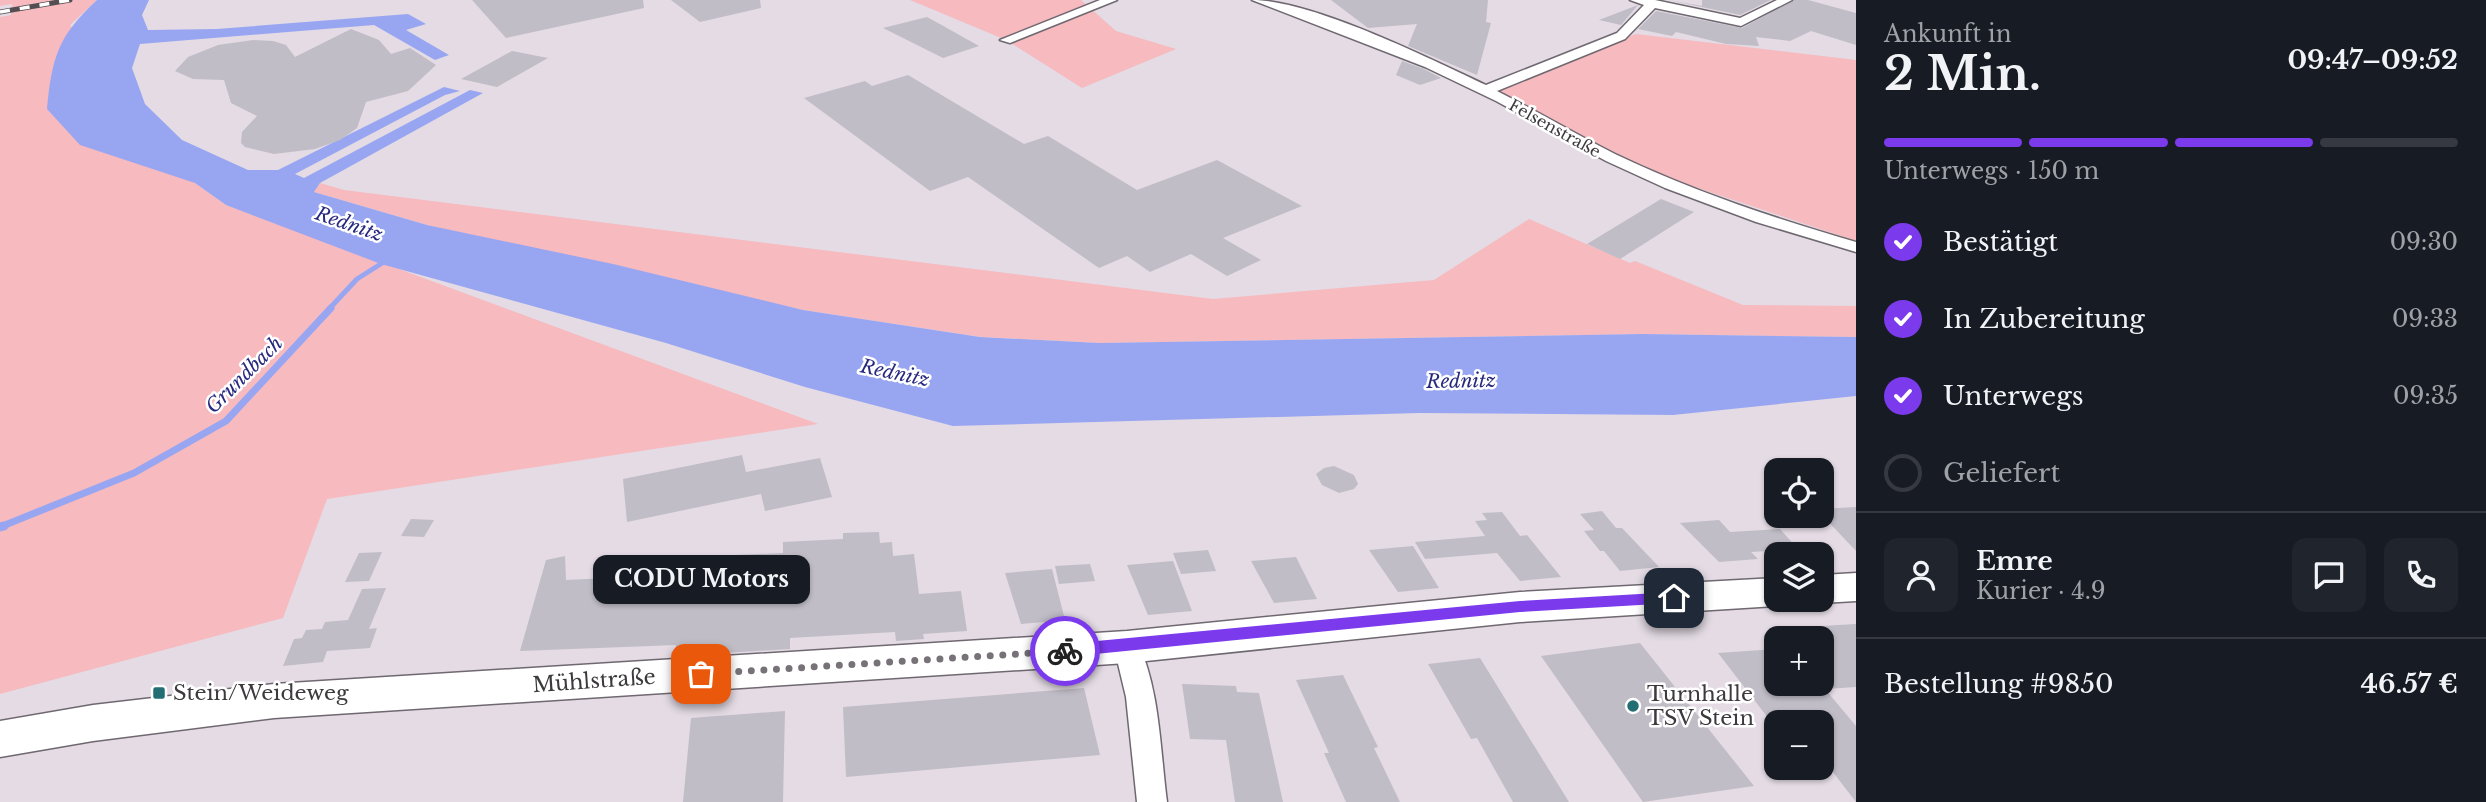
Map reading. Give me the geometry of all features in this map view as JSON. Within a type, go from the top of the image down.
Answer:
[{"type":"street","points":[[1006,40],[1111,0]]},
{"type":"street","name":"Felsenstraße","points":[[1258,0],[1370,38],[1486,90],[1640,171],[1740,212],[1856,247]]},
{"type":"street","points":[[1636,0],[1741,22],[1786,0]]},
{"type":"street","points":[[1486,90],[1621,36],[1653,3]]},
{"type":"street","points":[[1834,588],[1856,587]]},
{"type":"street","name":"Mühlstraße","points":[[0,739],[93,723],[274,701],[1126,647],[1520,607],[1764,593]]},
{"type":"street","points":[[1126,647],[1140,696],[1152,802]]},
{"type":"shaded area","points":[[0,0],[97,0],[70,25],[195,183],[226,205],[818,424],[327,499],[283,618],[0,694],[0,17],[11,15],[12,4],[0,6]]},
{"type":"shaded area","points":[[910,0],[1081,0],[1116,31],[1176,49],[1082,88],[1006,40]]},
{"type":"shaded area","points":[[1636,34],[1856,60],[1856,241],[1638,168],[1494,90]]},
{"type":"shaded area","points":[[320,183],[344,190],[1213,299],[1434,280],[1529,219],[1630,263],[1635,261],[1743,305],[1856,306],[1856,337],[1643,334],[1100,343],[981,337],[803,310],[427,225],[314,192]]},
{"type":"water","name":"Rednitz","points":[[97,0],[149,0],[142,15],[148,30],[217,29],[408,14],[426,24],[406,30],[449,55],[435,60],[374,25],[140,44],[132,68],[145,104],[182,140],[248,170],[278,170],[444,87],[460,91],[445,95],[295,174],[304,178],[470,90],[483,93],[320,183],[314,192],[427,225],[613,264],[803,310],[980,337],[1099,343],[1643,334],[1856,337],[1856,396],[1673,415],[1419,413],[953,426],[805,387],[666,343],[381,264],[226,205],[195,183],[80,145],[47,109],[49,91],[59,48],[73,25]]},
{"type":"building","points":[[472,0],[643,0],[644,8],[506,38]]},
{"type":"building","points":[[671,0],[760,0],[761,8],[700,22]]},
{"type":"building","points":[[1331,0],[1488,0],[1486,22],[1491,23],[1477,75],[1408,46],[1417,24],[1368,28]]},
{"type":"building","points":[[1668,0],[1702,6],[1702,0],[1771,0],[1740,15]]},
{"type":"building","points":[[1794,0],[1808,0],[1856,13],[1856,45],[1811,31],[1790,41],[1756,37],[1759,46],[1726,44],[1676,32],[1672,36],[1638,29],[1656,11],[1742,28]]},
{"type":"building","points":[[1638,5],[1621,25],[1599,20]]},
{"type":"building","points":[[927,17],[979,46],[943,58],[883,28]]},
{"type":"building","points":[[351,29],[379,40],[391,54],[410,48],[436,65],[408,91],[366,102],[357,128],[340,140],[315,149],[274,154],[245,147],[241,143],[242,132],[257,116],[231,103],[224,80],[193,79],[175,71],[188,57],[218,45],[253,40],[273,41],[286,45],[295,57]]},
{"type":"building","points":[[512,51],[548,58],[497,87],[461,79]]},
{"type":"building","points":[[1402,61],[1441,78],[1420,85],[1396,75]]},
{"type":"building","points":[[908,75],[1024,144],[1048,136],[1137,190],[1217,160],[1302,206],[1223,238],[1261,260],[1227,276],[1191,254],[1150,272],[1127,256],[1099,268],[968,177],[930,191],[804,98],[865,81],[872,86]]},
{"type":"building","points":[[1661,199],[1694,212],[1620,259],[1587,244]]},
{"type":"building","points":[[742,455],[746,472],[820,458],[832,497],[765,511],[761,494],[627,522],[623,479]]},
{"type":"building","points":[[1334,466],[1354,475],[1358,484],[1354,489],[1339,493],[1322,485],[1316,474],[1324,468]]},
{"type":"building","points":[[1856,507],[1856,551],[1834,528],[1834,508]]},
{"type":"building","points":[[1602,511],[1616,528],[1622,528],[1659,567],[1620,571],[1584,531],[1594,530],[1580,514]]},
{"type":"building","points":[[1502,512],[1520,536],[1527,535],[1561,577],[1520,581],[1497,553],[1425,559],[1415,542],[1485,536],[1475,521],[1487,520],[1482,513]]},
{"type":"building","points":[[411,519],[434,520],[424,537],[401,536]]},
{"type":"building","points":[[1719,520],[1730,532],[1780,529],[1792,542],[1764,542],[1764,551],[1751,552],[1758,559],[1719,562],[1680,523]]},
{"type":"building","points":[[879,532],[880,543],[892,542],[893,556],[914,554],[919,594],[961,591],[967,631],[923,634],[924,639],[896,641],[895,632],[790,638],[790,649],[675,656],[676,645],[520,651],[546,560],[565,556],[566,580],[689,574],[691,557],[783,553],[783,542],[843,539],[843,533]]},
{"type":"building","points":[[1413,546],[1439,588],[1398,592],[1369,550]]},
{"type":"building","points":[[1208,550],[1216,571],[1181,574],[1173,553]]},
{"type":"building","points":[[382,552],[369,581],[345,582],[359,553]]},
{"type":"building","points":[[1296,557],[1317,599],[1274,603],[1251,561]]},
{"type":"building","points":[[1173,561],[1192,611],[1148,615],[1127,565]]},
{"type":"building","points":[[1090,564],[1095,581],[1059,584],[1055,566]]},
{"type":"building","points":[[1052,569],[1065,620],[1021,624],[1005,573]]},
{"type":"building","points":[[386,588],[369,629],[377,628],[370,648],[327,651],[323,662],[283,666],[294,639],[302,638],[306,630],[322,629],[325,622],[348,620],[362,589]]},
{"type":"building","points":[[1856,624],[1856,687],[1834,688],[1834,626],[1822,626]]},
{"type":"building","name":"Turnhalle TSV Stein","points":[[1640,643],[1754,786],[1643,802],[1541,656]]},
{"type":"building","points":[[1764,650],[1764,696],[1831,696],[1856,726],[1856,802],[1834,774],[1834,710],[1764,710],[1764,713],[1718,653]]},
{"type":"building","points":[[1480,658],[1569,802],[1513,802],[1477,738],[1471,739],[1428,664]]},
{"type":"building","points":[[1343,675],[1378,747],[1374,748],[1400,802],[1346,802],[1324,753],[1329,753],[1296,680]]},
{"type":"building","points":[[1182,684],[1236,686],[1237,692],[1259,693],[1283,802],[1235,802],[1226,740],[1190,739]]},
{"type":"building","points":[[1084,688],[1100,755],[846,777],[843,707]]},
{"type":"building","points":[[785,711],[783,802],[683,802],[691,718]]},
{"type":"waterway","name":"Grundbach","points":[[329,309],[357,279],[387,260]]},
{"type":"waterway","name":"Grundbach","points":[[4,526],[0,527],[134,473],[226,421],[331,308]]},
{"type":"railway","points":[[0,12],[70,0]]},
{"type":"way so far","points":[[701,674],[1065,651]]},
{"type":"place","name":"CODU Motors","points":[[701,674]]},
{"type":"place","name":"Stein/Weideweg","points":[[159,693]]},
{"type":"place","name":"Turnhalle TSV Stein","points":[[1633,706]]},
{"type":"route","points":[[1065,651],[1520,607],[1674,598]]}]
